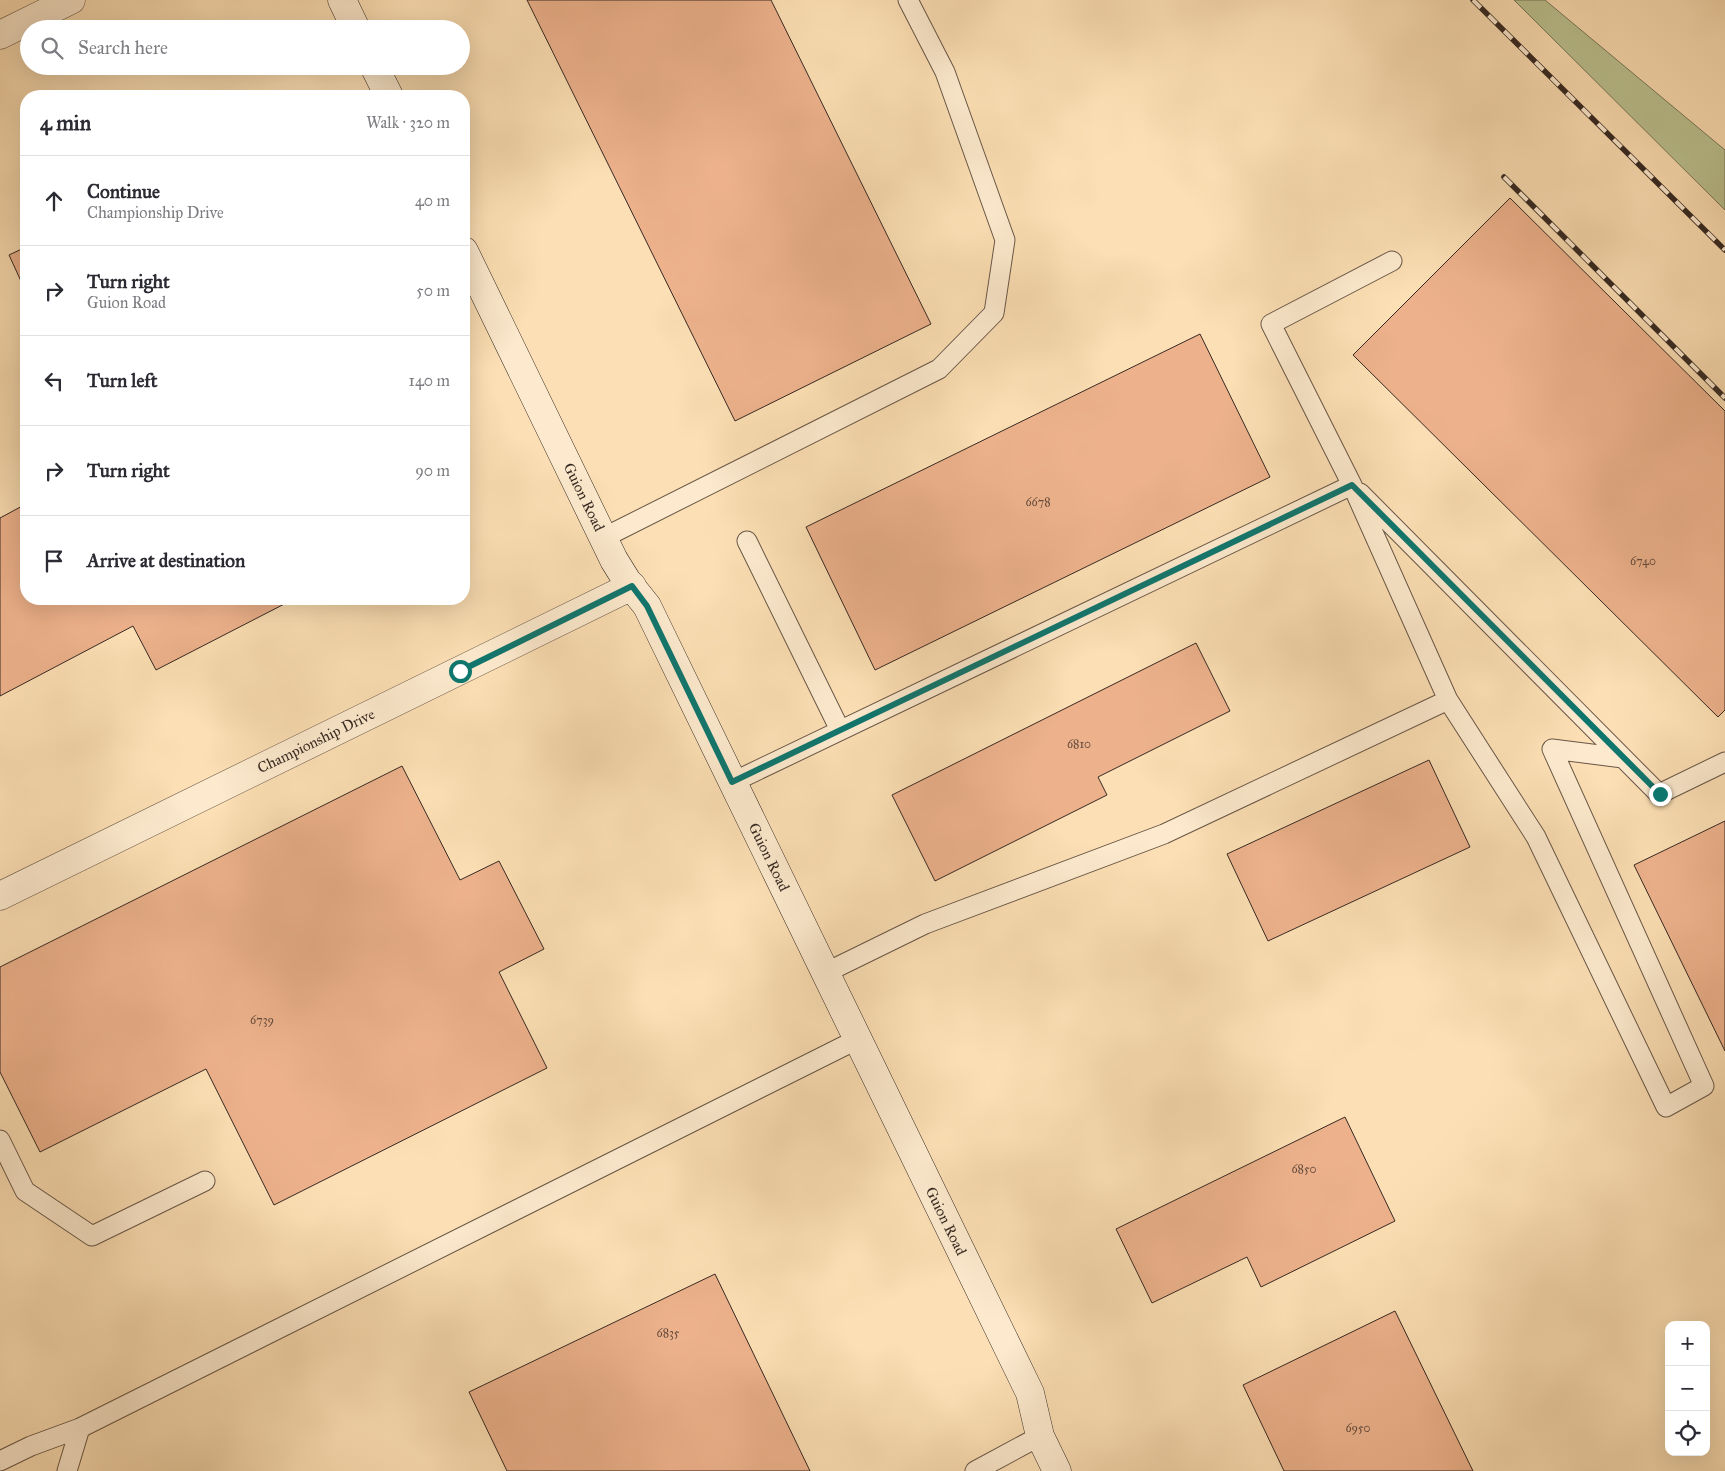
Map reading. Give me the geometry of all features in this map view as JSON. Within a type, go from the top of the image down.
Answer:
[{"type":"street","points":[[30,20],[71,0]]},
{"type":"street","points":[[342,0],[352,20]]},
{"type":"street","points":[[0,35],[20,25]]},
{"type":"street","points":[[378,75],[385,90]]},
{"type":"street","name":"Guion Road","points":[[470,263],[614,560],[647,606],[858,1039],[1030,1393],[1040,1436],[1057,1471]]},
{"type":"street","name":"Championship Drive","points":[[0,896],[632,586]]},
{"type":"lane","points":[[604,538],[939,369],[994,313],[1005,240],[945,72],[908,0]]},
{"type":"lane","points":[[1392,261],[1272,324],[1352,485],[1448,700],[1536,837],[1666,1107],[1704,1086],[1552,749],[1623,758]]},
{"type":"lane","points":[[732,782],[1352,485]]},
{"type":"lane","points":[[1352,485],[1660,794],[1725,762]]},
{"type":"lane","points":[[747,541],[840,730]]},
{"type":"lane","points":[[825,972],[925,924],[1164,834],[1448,700]]},
{"type":"lane","points":[[0,1461],[31,1446],[80,1428],[858,1039]]},
{"type":"lane","points":[[0,1140],[25,1192],[92,1236],[205,1181]]},
{"type":"lane","points":[[67,1471],[80,1428]]},
{"type":"lane","points":[[975,1471],[1040,1436]]},
{"type":"green space","points":[[1514,0],[1545,0],[1725,150],[1725,210]]},
{"type":"building","points":[[527,0],[771,0],[931,324],[735,421]]},
{"type":"building","points":[[1510,198],[1725,411],[1725,710],[1718,717],[1353,355]]},
{"type":"building","points":[[20,250],[20,279],[9,255]]},
{"type":"building","points":[[1200,334],[1270,477],[875,670],[806,527]]},
{"type":"building","points":[[20,507],[20,605],[282,605],[156,670],[133,626],[0,696],[0,518]]},
{"type":"building","points":[[1196,643],[1230,711],[1098,777],[1107,795],[935,881],[892,795]]},
{"type":"building","points":[[1429,760],[1470,847],[1268,941],[1227,854]]},
{"type":"building","points":[[402,766],[460,880],[499,861],[544,949],[499,972],[547,1068],[274,1205],[206,1069],[40,1152],[0,1072],[0,967]]},
{"type":"building","points":[[1725,821],[1725,1051],[1634,865]]},
{"type":"building","points":[[1345,1117],[1395,1221],[1261,1287],[1247,1257],[1152,1303],[1116,1229]]},
{"type":"building","points":[[715,1274],[810,1471],[507,1471],[469,1392]]},
{"type":"building","points":[[1395,1311],[1473,1471],[1284,1471],[1243,1385]]},
{"type":"railway","points":[[1473,0],[1725,250]]},
{"type":"railway","points":[[1504,177],[1725,398]]},
{"type":"route","points":[[460,671],[632,586],[647,606],[732,782],[1352,485],[1660,794]]}]
